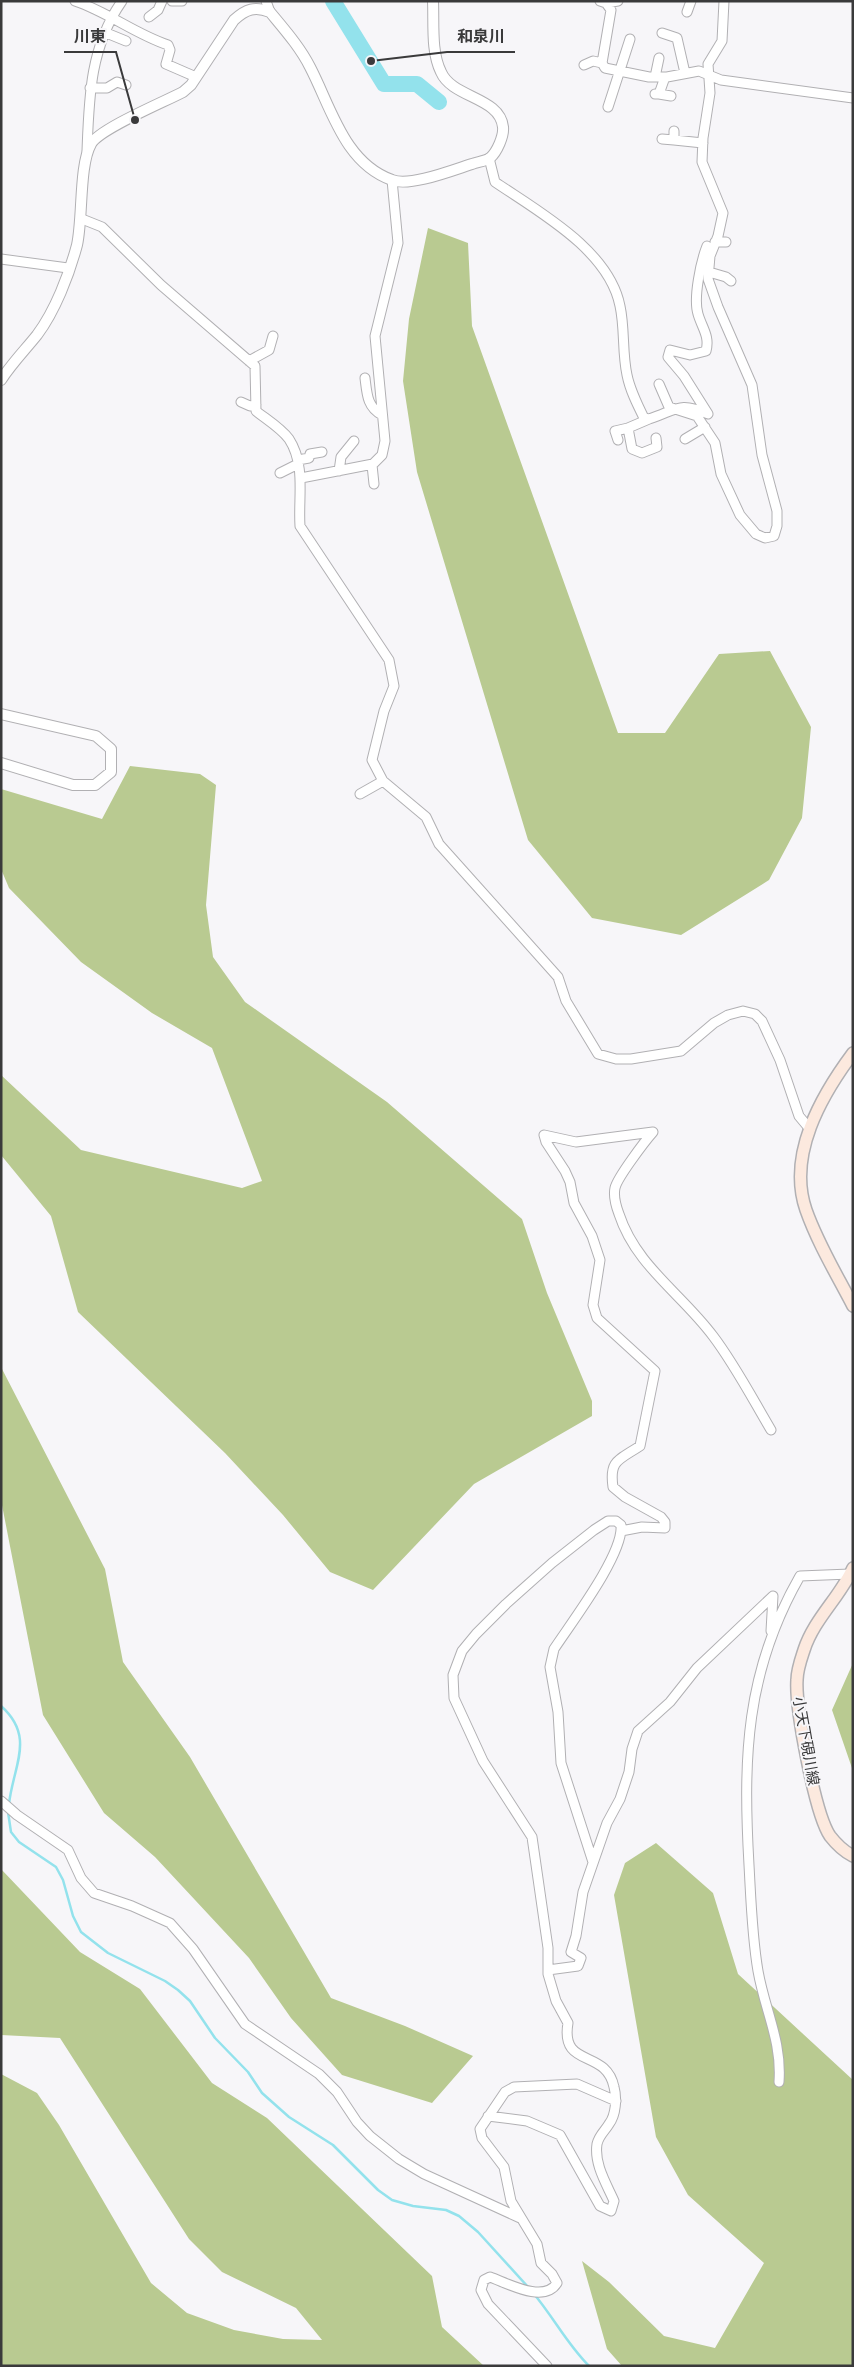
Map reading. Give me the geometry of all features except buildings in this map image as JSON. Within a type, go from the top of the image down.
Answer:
[{"type":"main road","points":[[853,1053],[836,1076],[809,1128],[803,1153],[801,1182],[806,1209],[818,1240],[853,1306]]},
{"type":"main road","name":"小天下硯川線","points":[[851,1570],[821,1616],[804,1648],[797,1679],[799,1712],[817,1806],[829,1835],[840,1849],[853,1856]]},
{"type":"street","points":[[75,1],[104,12],[110,18],[148,39],[168,46],[170,50],[166,64],[196,78]]},
{"type":"street","points":[[1,380],[49,317],[76,247],[82,219],[90,88],[104,32],[110,18],[122,1]]},
{"type":"street","points":[[149,17],[158,10],[162,1]]},
{"type":"street","points":[[172,1],[182,1]]},
{"type":"street","points":[[266,1],[270,12],[310,65],[346,144],[374,170],[392,180],[404,182],[489,158],[499,144],[504,130],[501,117],[490,107],[448,83],[441,74],[436,60],[433,1]]},
{"type":"street","points":[[603,2],[618,1]]},
{"type":"street","points":[[687,12],[691,1]]},
{"type":"street","points":[[659,384],[669,407],[697,416],[715,443],[721,474],[740,515],[756,534],[764,538],[774,536],[777,526],[777,511],[762,455],[752,386],[708,279],[710,256],[723,213],[702,162],[703,143],[710,93],[708,64],[722,41],[724,1]]},
{"type":"street","points":[[603,2],[611,10],[602,63],[605,68],[660,77],[699,71],[721,80],[853,98]]},
{"type":"street","points":[[87,156],[91,143],[102,133],[183,92],[196,78],[234,20],[244,11],[253,8],[270,12]]},
{"type":"street","points":[[104,32],[126,41]]},
{"type":"street","points":[[662,33],[677,38],[685,73]]},
{"type":"street","points":[[608,107],[630,40]]},
{"type":"street","points":[[659,58],[660,77],[657,94],[672,96]]},
{"type":"street","points":[[584,65],[593,61],[602,63]]},
{"type":"street","points":[[90,88],[107,88],[117,82],[126,85]]},
{"type":"street","points":[[662,139],[674,136],[703,143]]},
{"type":"street","points":[[489,158],[495,182],[563,230],[596,258],[612,281],[620,306],[627,375],[644,418],[649,419]]},
{"type":"street","points":[[301,478],[372,465],[382,456],[385,441],[375,336],[398,243],[392,180]]},
{"type":"street","points":[[82,219],[102,227],[161,286],[255,366],[256,411],[288,438],[298,462],[301,478],[298,502],[300,526],[389,660],[393,671],[394,686],[384,711],[372,760],[383,781],[426,816],[439,844],[558,977],[566,1001],[598,1054],[616,1059],[631,1059],[682,1052],[714,1023],[728,1015],[742,1011],[756,1014],[762,1021],[780,1060],[799,1116],[809,1128]]},
{"type":"street","points":[[618,440],[615,430],[628,428],[676,408],[690,406],[708,414],[684,376],[668,358],[670,350],[690,355],[706,351],[709,342],[697,313],[699,278],[709,240],[726,242]]},
{"type":"street","points":[[1,259],[68,268]]},
{"type":"street","points":[[709,272],[726,277],[732,281]]},
{"type":"street","points":[[249,361],[269,350],[273,336]]},
{"type":"street","points":[[365,378],[368,400],[374,411],[382,415]]},
{"type":"street","points":[[241,402],[250,406],[256,405]]},
{"type":"street","points":[[685,439],[705,427]]},
{"type":"street","points":[[628,428],[632,449],[642,453],[657,448],[656,438]]},
{"type":"street","points":[[339,471],[341,457],[354,440]]},
{"type":"street","points":[[280,473],[308,458],[310,454],[322,452]]},
{"type":"street","points":[[372,465],[374,484]]},
{"type":"street","points":[[1,714],[96,736],[111,749],[112,760],[111,772],[95,785],[73,785],[1,763]]},
{"type":"street","points":[[360,794],[383,781]]},
{"type":"street","points":[[622,1531],[642,1527],[665,1528],[665,1522],[661,1517],[625,1497],[612,1487],[611,1473],[614,1463],[640,1446],[655,1371],[597,1318],[593,1305],[600,1260],[592,1236],[577,1212],[565,1171],[546,1142],[544,1134],[576,1142],[653,1132],[621,1174],[615,1188],[615,1202],[621,1220],[629,1240],[637,1251],[665,1286],[683,1301],[712,1335],[771,1430]]},
{"type":"street","points":[[488,2116],[527,2121],[560,2135],[600,2206],[611,2211],[614,2201],[600,2170],[597,2144],[600,2134],[610,2123],[616,2101],[614,2086],[604,2069],[568,2046],[566,2036],[568,2023],[556,2001],[548,1970],[548,1948],[532,1837],[483,1761],[454,1698],[453,1675],[462,1651],[476,1634],[552,1563],[608,1521],[616,1521],[621,1525],[622,1531],[615,1552],[554,1649],[550,1667],[558,1712],[561,1763],[593,1862]]},
{"type":"street","points":[[770,1638],[800,1576],[851,1570]]},
{"type":"street","points":[[548,1970],[578,1966],[581,1958],[571,1952],[576,1936],[583,1892],[607,1823],[620,1799],[630,1772],[632,1749],[638,1731],[670,1702],[697,1668],[773,1596],[770,1638],[748,1734],[745,1785],[751,1911],[758,1971],[771,2024],[778,2040],[779,2082]]},
{"type":"street","points":[[3,1802],[14,1812],[68,1850],[81,1878],[94,1893],[132,1906],[170,1924],[193,1950],[245,2024],[319,2074],[337,2092],[357,2122],[370,2136],[399,2159],[424,2174],[520,2218]]},
{"type":"street","points":[[547,2366],[488,2304],[481,2290],[484,2280],[490,2278],[536,2293],[549,2290],[556,2283],[552,2274],[541,2263],[536,2244],[511,2201],[504,2167],[480,2134],[483,2124],[505,2092],[514,2087],[577,2084],[616,2101]]},
{"type":"green space","points":[[428,228],[468,243],[472,326],[618,733],[665,733],[719,654],[770,651],[811,727],[802,818],[769,880],[681,935],[592,918],[528,840],[417,472],[403,381],[409,319]]},
{"type":"green space","points":[[130,766],[200,774],[216,785],[206,905],[213,957],[245,1002],[387,1102],[522,1219],[547,1293],[592,1401],[592,1416],[474,1484],[373,1590],[330,1572],[283,1515],[225,1453],[78,1312],[51,1216],[1,1155],[1,1075],[81,1150],[242,1188],[262,1181],[212,1048],[152,1013],[81,962],[9,888],[1,869],[1,789],[102,819]]},
{"type":"green space","points":[[1,1367],[105,1569],[123,1662],[190,1757],[331,1998],[405,2026],[473,2056],[432,2103],[342,2075],[291,2018],[249,1958],[155,1857],[104,1813],[43,1715],[1,1500]]},
{"type":"green space","points":[[853,1663],[853,1771],[832,1710]]},
{"type":"green space","points":[[656,1843],[713,1893],[738,1974],[853,2080],[853,2366],[622,2366],[607,2349],[582,2261],[609,2282],[664,2336],[715,2348],[764,2263],[688,2195],[656,2137],[614,1895],[625,1863]]},
{"type":"green space","points":[[1,1869],[80,1952],[140,1989],[212,2083],[267,2118],[432,2276],[442,2327],[484,2366],[1,2366],[1,2074],[37,2093],[59,2125],[151,2283],[187,2313],[234,2330],[283,2339],[322,2340],[296,2308],[222,2272],[189,2239],[60,2038],[1,2035]]},
{"type":"waterway","points":[[333,1],[384,84],[417,84],[439,102]]},
{"type":"waterway","points":[[1,1706],[12,1718],[18,1729],[20,1741],[20,1752],[9,1804]]},
{"type":"waterway","points":[[8,1812],[11,1832],[19,1842],[56,1867],[63,1880],[73,1916],[81,1932],[108,1953],[165,1981],[178,1990],[190,2001],[215,2038],[248,2072],[262,2093],[289,2117],[333,2145],[378,2190],[392,2200],[413,2206],[446,2210],[459,2216],[478,2232],[529,2288]]},
{"type":"waterway","points":[[534,2294],[574,2349],[589,2366]]},
{"type":"place","name":"和泉川","points":[[371,61]]},
{"type":"place","name":"川東","points":[[135,120]]}]
